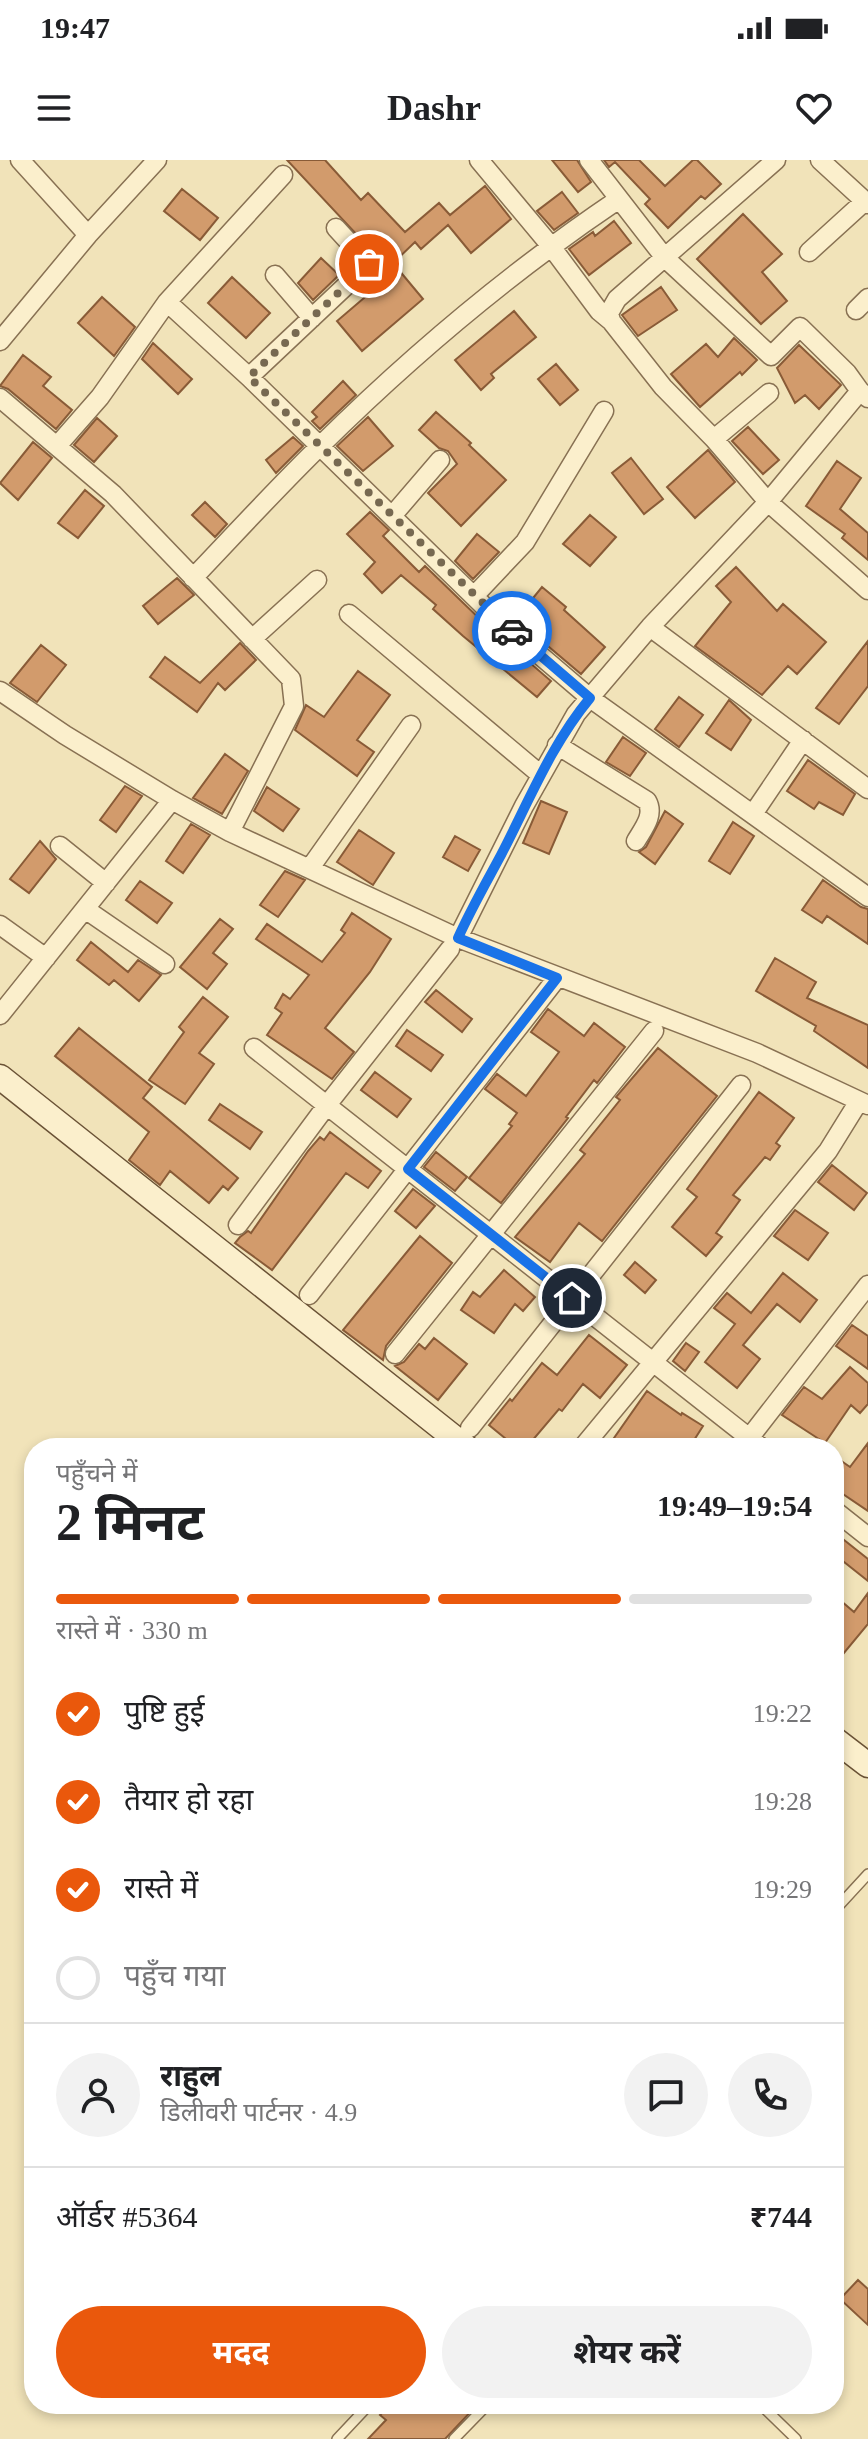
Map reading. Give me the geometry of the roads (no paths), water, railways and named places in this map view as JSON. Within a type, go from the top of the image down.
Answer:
[{"type":"street","points":[[20,160],[88,235]]},
{"type":"street","points":[[0,341],[88,235],[157,160]]},
{"type":"street","points":[[479,160],[663,387],[714,439],[768,502],[868,590]]},
{"type":"street","points":[[238,1225],[327,1105],[454,944],[557,745],[590,698],[650,627],[864,395],[847,373],[800,327],[771,356],[665,258],[589,160]]},
{"type":"street","points":[[611,321],[611,305],[776,160]]},
{"type":"street","points":[[809,252],[867,203],[820,160]]},
{"type":"street","points":[[57,446],[100,397],[167,302],[283,175]]},
{"type":"street","points":[[193,578],[320,446],[415,358],[550,245],[619,199]]},
{"type":"street","points":[[249,377],[369,264],[336,228]]},
{"type":"street","points":[[275,275],[312,318]]},
{"type":"street","points":[[167,302],[249,377],[474,596],[590,698],[868,897]]},
{"type":"street","points":[[714,439],[769,393]]},
{"type":"street","points":[[0,398],[113,494],[291,679],[294,706],[230,832]]},
{"type":"street","points":[[474,596],[525,542],[604,411]]},
{"type":"street","points":[[392,516],[440,460]]},
{"type":"street","points":[[252,639],[317,580]]},
{"type":"street","points":[[349,614],[541,775]]},
{"type":"street","points":[[650,627],[868,789]]},
{"type":"street","points":[[0,691],[172,800],[454,944],[557,978],[757,1053],[863,1103],[828,1151],[590,1438]]},
{"type":"street","points":[[310,868],[411,725]]},
{"type":"street","points":[[753,814],[803,740]]},
{"type":"street","points":[[557,745],[647,801],[650,816],[636,841]]},
{"type":"street","points":[[3,1007],[172,800]]},
{"type":"street","points":[[60,846],[106,883]]},
{"type":"street","points":[[85,909],[165,964]]},
{"type":"street","points":[[0,925],[46,958]]},
{"type":"street","points":[[309,1295],[557,978]]},
{"type":"street","points":[[395,1354],[654,1031]]},
{"type":"street","points":[[254,1048],[751,1438]]},
{"type":"street","points":[[0,1077],[469,1438],[572,1298],[741,1085]]},
{"type":"street","points":[[759,1438],[868,1285]]},
{"type":"street","points":[[844,1518],[868,1537]]},
{"type":"street","points":[[844,1747],[868,1765]]},
{"type":"lane","points":[[844,1900],[868,1874]]},
{"type":"lane","points":[[337,2439],[361,2414]]},
{"type":"lane","points":[[454,2439],[478,2414]]},
{"type":"lane","points":[[770,2414],[796,2439]]}]
